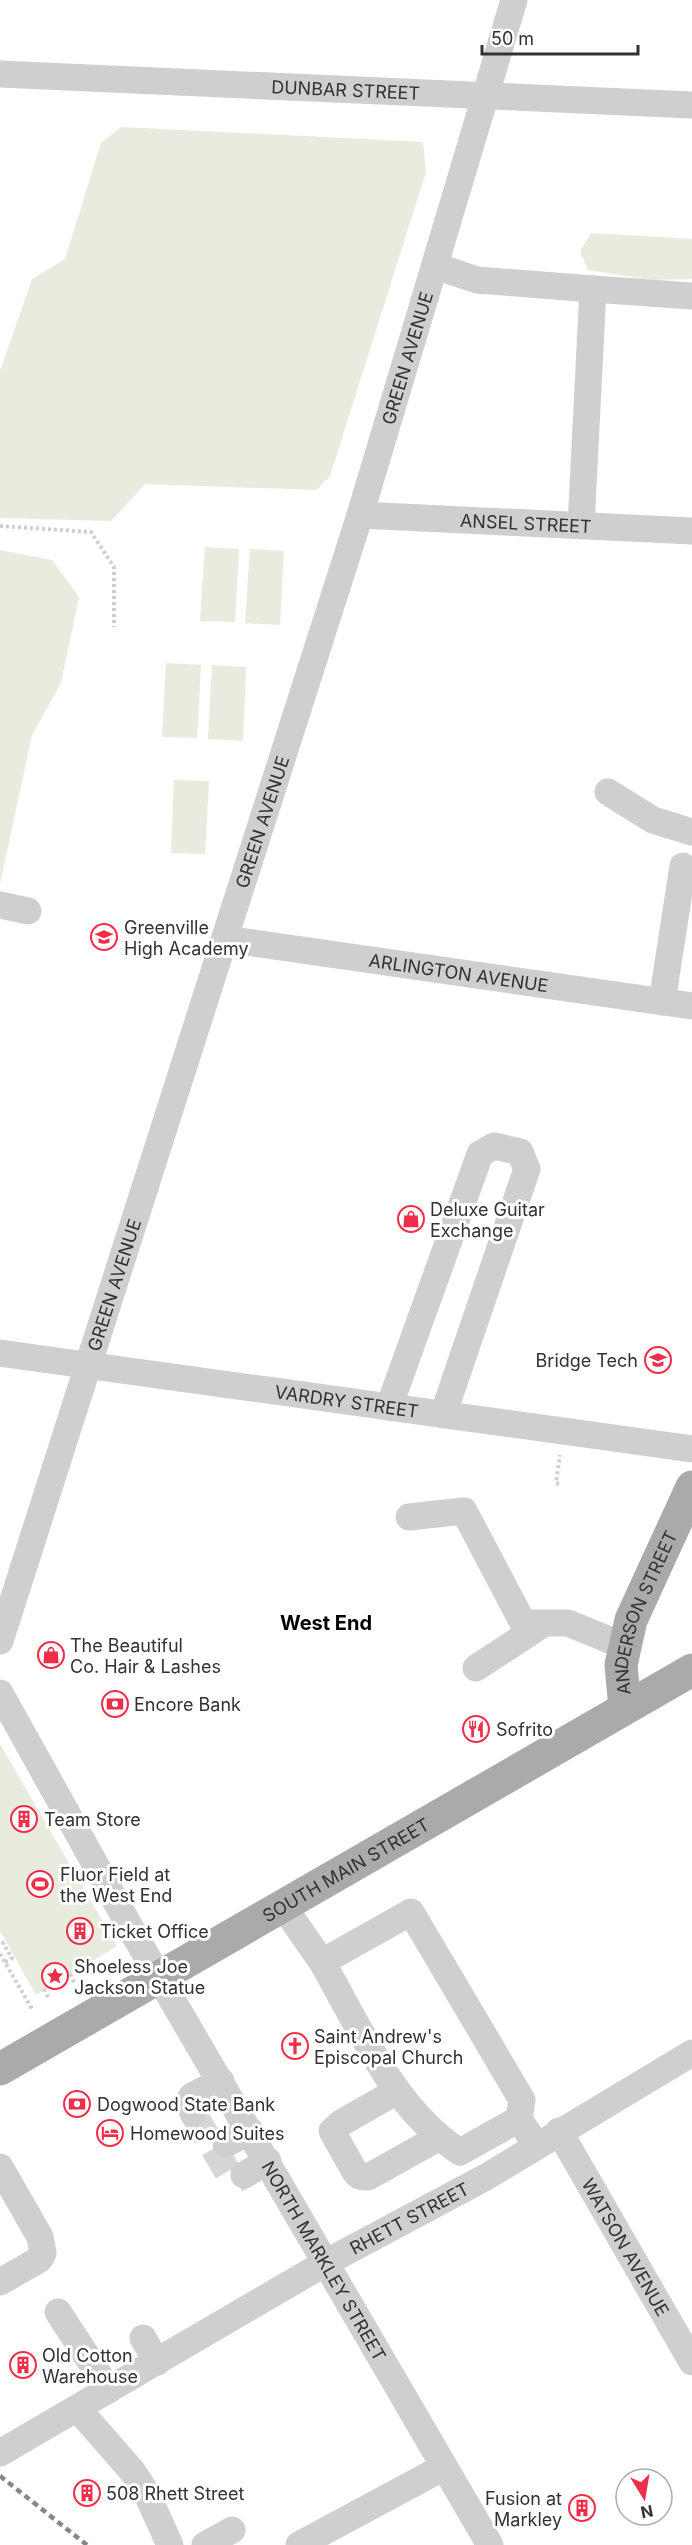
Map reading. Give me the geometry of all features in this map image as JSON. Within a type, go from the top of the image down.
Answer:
[{"type":"main road","name":"ANDERSON STREET","points":[[625,1708],[621,1665],[631,1620],[692,1487]]},
{"type":"main road","name":"SOUTH MAIN STREET","points":[[0,2069],[692,1670]]},
{"type":"street","name":"GREEN AVENUE","points":[[0,1641],[90,1367],[360,515],[514,0]]},
{"type":"street","name":"DUNBAR STREET","points":[[0,74],[692,105]]},
{"type":"street","points":[[435,266],[477,280],[692,296]]},
{"type":"street","points":[[581,526],[593,289]]},
{"type":"street","name":"ANSEL STREET","points":[[360,515],[692,531]]},
{"type":"street","points":[[608,792],[653,820],[692,832]]},
{"type":"street","points":[[662,1002],[684,866]]},
{"type":"street","points":[[0,906],[28,911]]},
{"type":"street","name":"ARLINGTON AVENUE","points":[[225,939],[692,1006]]},
{"type":"street","points":[[389,1407],[480,1154],[494,1146],[520,1152],[527,1169],[443,1415]]},
{"type":"street","name":"VARDRY STREET","points":[[0,1353],[692,1449]]},
{"type":"street","points":[[409,1517],[464,1511],[523,1623],[568,1623],[624,1646]]},
{"type":"street","points":[[476,1668],[543,1624]]},
{"type":"street","name":"NORTH MARKLEY STREET","points":[[0,1693],[160,1977],[490,2545]]},
{"type":"street","points":[[283,1906],[322,1962],[397,2091],[438,2138],[460,2152],[519,2119],[522,2100],[411,1912],[322,1962]]},
{"type":"street","name":"RHETT STREET","points":[[0,2453],[327,2262],[486,2177],[547,2138],[692,2053]]},
{"type":"street","points":[[193,2113],[189,2101],[192,2096],[221,2081]]},
{"type":"street","points":[[397,2091],[341,2123],[332,2131],[355,2172],[359,2176],[368,2177],[438,2138]]},
{"type":"street","name":"WATSON AVENUE","points":[[519,2119],[547,2138],[692,2362]]},
{"type":"street","points":[[226,2144],[250,2131]]},
{"type":"street","points":[[468,2147],[486,2177]]},
{"type":"street","points":[[244,2175],[268,2161]]},
{"type":"street","points":[[0,2167],[40,2237],[43,2253],[40,2259],[0,2282]]},
{"type":"street","points":[[58,2312],[109,2390]]},
{"type":"street","points":[[143,2338],[157,2362]]},
{"type":"street","points":[[77,2408],[146,2492],[170,2545]]},
{"type":"street","points":[[299,2545],[444,2467]]},
{"type":"street","points":[[205,2545],[231,2530]]},
{"type":"path","points":[[0,526],[91,532],[114,567],[114,627]]},
{"type":"path","points":[[559,1484],[556,1483],[560,1455]]},
{"type":"path","points":[[5,1962],[12,1958],[3,1943],[6,1942]]},
{"type":"path","points":[[0,1954],[32,2009]]},
{"type":"path","points":[[70,1974],[75,1984]]},
{"type":"path","points":[[44,1989],[49,1999]]},
{"type":"shaded area","points":[[121,127],[423,142],[426,172],[330,476],[316,490],[145,484],[111,521],[0,518],[0,371],[32,279],[65,259],[101,143]]},
{"type":"shaded area","points":[[591,233],[692,239],[692,279],[651,280],[588,270],[580,251]]},
{"type":"shaded area","points":[[205,547],[239,549],[235,622],[200,621]]},
{"type":"shaded area","points":[[250,549],[284,551],[280,625],[245,623]]},
{"type":"shaded area","points":[[0,550],[52,560],[79,597],[61,683],[32,735],[0,884]]},
{"type":"shaded area","points":[[166,663],[201,665],[197,738],[162,737]]},
{"type":"shaded area","points":[[212,665],[246,667],[243,741],[208,739]]},
{"type":"shaded area","points":[[174,780],[209,781],[205,854],[171,853]]},
{"type":"shaded area","name":"Fluor Field at the West End","points":[[0,1744],[117,1946],[36,1995],[0,1931]]},
{"type":"tunnel","points":[[193,2113],[233,2181],[244,2175]]},
{"type":"railway","points":[[0,2476],[87,2545]]},
{"type":"place","name":"Greenville High Academy","points":[[104,937]]},
{"type":"place","name":"Deluxe Guitar Exchange","points":[[411,1219]]},
{"type":"place","name":"Bridge Tech","points":[[658,1360]]},
{"type":"place","name":"The Beautiful Co. Hair & Lashes","points":[[51,1655]]},
{"type":"place","name":"Encore Bank","points":[[115,1704]]},
{"type":"place","name":"Sofrito","points":[[476,1729]]},
{"type":"place","name":"Team Store","points":[[24,1819]]},
{"type":"place","name":"Fluor Field at the West End","points":[[40,1884]]},
{"type":"place","name":"Ticket Office","points":[[80,1931]]},
{"type":"place","name":"Shoeless Joe Jackson Statue","points":[[55,1976]]},
{"type":"place","name":"Saint Andrew's Episcopal Church","points":[[295,2046]]},
{"type":"place","name":"Dogwood State Bank","points":[[77,2104]]},
{"type":"place","name":"Homewood Suites","points":[[110,2133]]},
{"type":"place","name":"Old Cotton Warehouse","points":[[23,2365]]},
{"type":"place","name":"508 Rhett Street","points":[[87,2493]]},
{"type":"place","name":"Fusion at Markley","points":[[582,2508]]},
{"type":"district","name":"West End","points":[[326,1623]]}]
